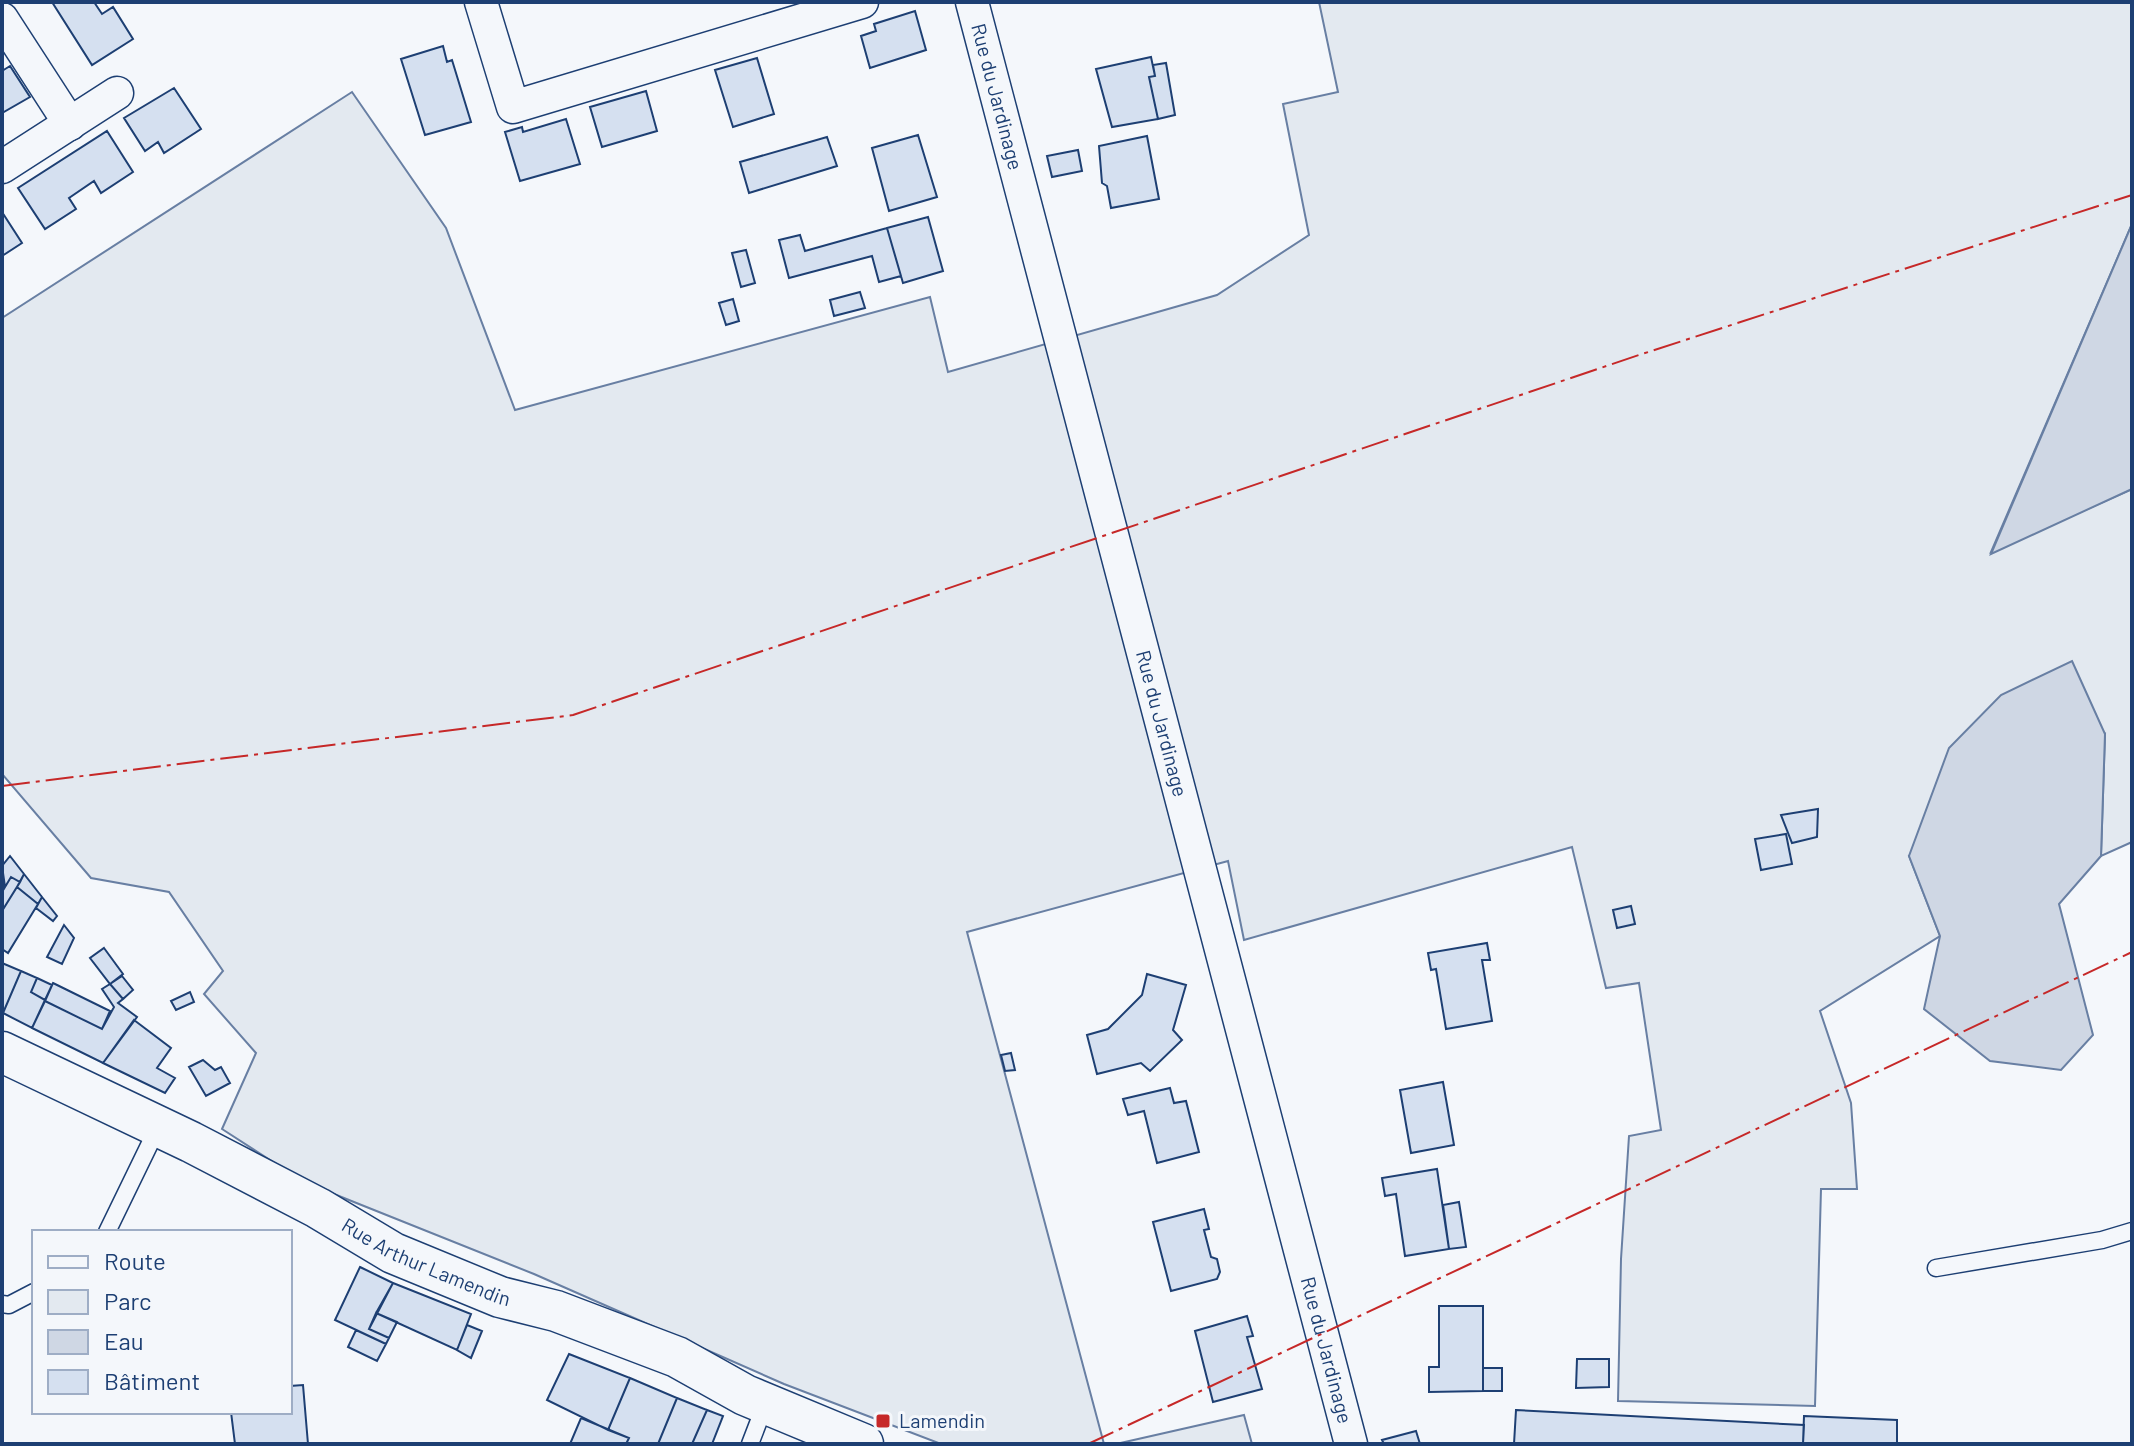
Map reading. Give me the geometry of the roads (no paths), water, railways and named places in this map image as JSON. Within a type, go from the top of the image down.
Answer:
[{"type":"street","points":[[481,2],[513,107],[862,2]]},
{"type":"street","name":"Rue du Jardinage","points":[[972,2],[1351,1444]]},
{"type":"street","points":[[2,19],[70,124]]},
{"type":"street","points":[[2,167],[117,93]]},
{"type":"street","name":"Rue Arthur Lamendin","points":[[2,1052],[318,1208],[393,1253],[500,1297],[556,1311],[677,1357],[821,1436],[863,1444]]},
{"type":"lane","points":[[108,1230],[158,1127]]},
{"type":"lane","points":[[1936,1268],[2102,1240],[2132,1231]]},
{"type":"lane","points":[[2,1304],[9,1305],[32,1293]]},
{"type":"lane","points":[[750,1444],[765,1405]]},
{"type":"water","points":[[2132,224],[2132,489],[1991,554]]},
{"type":"water","points":[[2072,661],[2105,734],[2101,856],[2059,904],[2093,1035],[2061,1070],[1990,1061],[1924,1009],[1940,936],[1909,856],[1949,748],[2001,695]]},
{"type":"place","name":"Lamendin","points":[[883,1421]]}]
